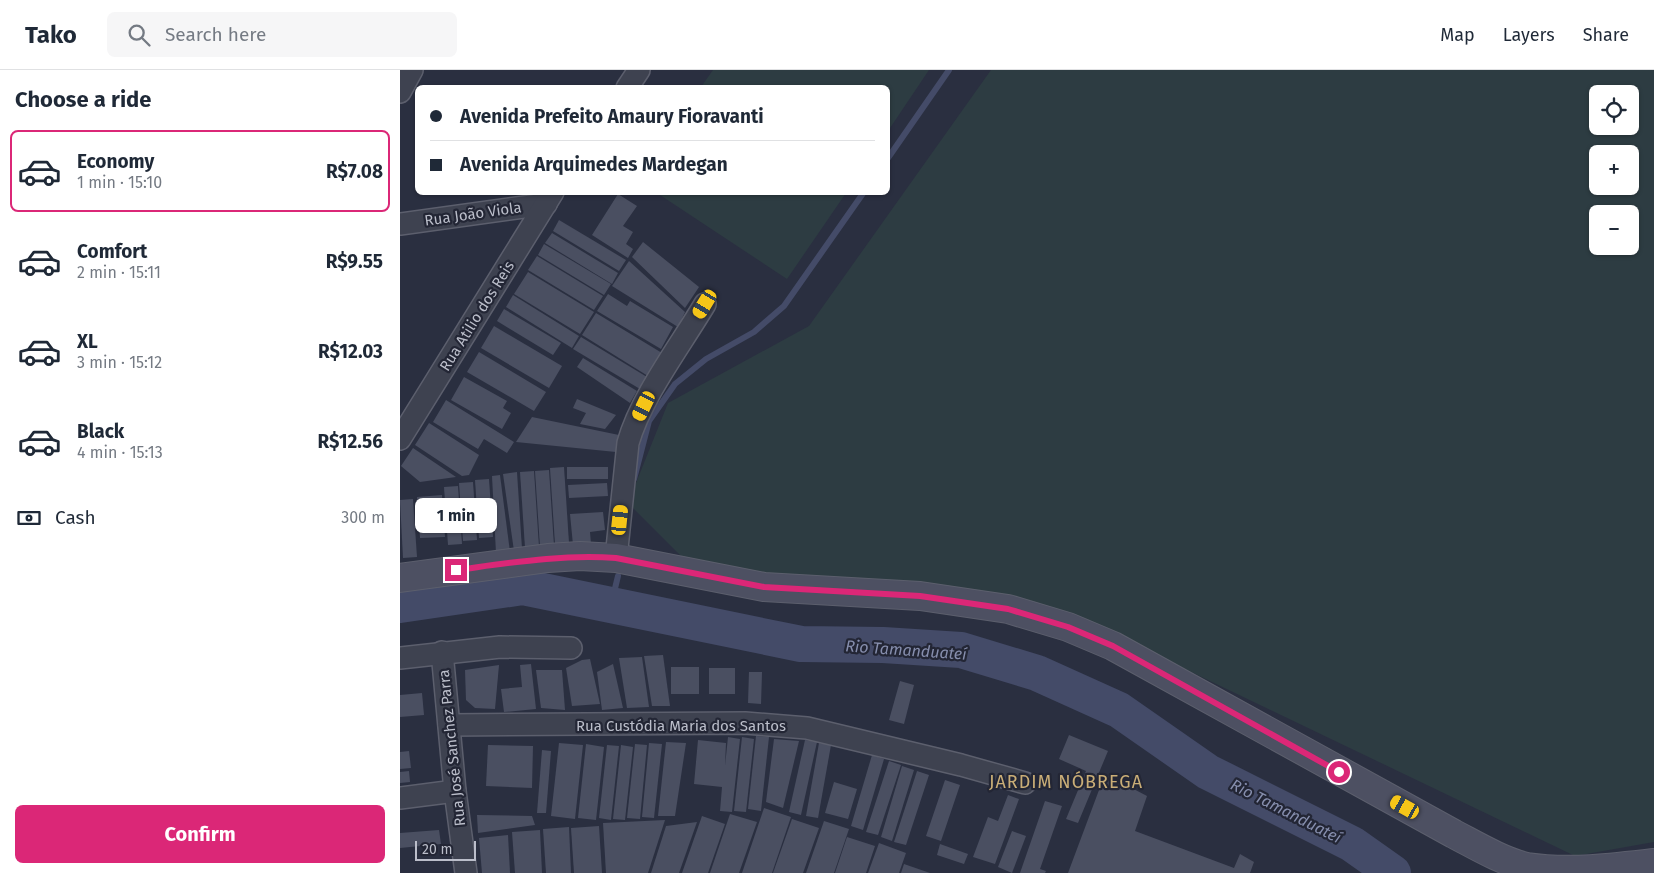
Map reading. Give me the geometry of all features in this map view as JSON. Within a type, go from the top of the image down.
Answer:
[{"type":"street","points":[[400,92],[412,70]]},
{"type":"street","points":[[629,85],[640,70]]},
{"type":"street","name":"Rua João Viola","points":[[400,224],[550,198]]},
{"type":"street","name":"Rua Atilio dos Reis","points":[[403,428],[550,198]]},
{"type":"street","points":[[616,558],[628,443],[632,431],[644,406],[705,304]]},
{"type":"street","points":[[400,578],[548,558],[580,556],[616,558],[764,587],[920,596],[1008,609],[1068,627],[1113,646],[1501,858],[1527,867],[1558,871],[1606,869],[1654,863]]},
{"type":"street","points":[[400,658],[500,647],[571,648]]},
{"type":"street","name":"Rua José Sanchez Parra","points":[[442,652],[455,791],[466,873]]},
{"type":"street","name":"Rua Custódia Maria dos Santos","points":[[449,725],[745,723],[807,728],[961,765],[1025,784]]},
{"type":"street","points":[[400,798],[455,791]]},
{"type":"shaded area","points":[[713,70],[929,70],[890,128],[890,85],[702,85]]},
{"type":"shaded area","points":[[991,70],[1654,70],[1654,842],[1575,856],[1110,633],[685,560],[628,503],[668,403],[809,326]]},
{"type":"shaded area","points":[[660,195],[845,195],[787,279]]},
{"type":"building","points":[[617,195],[637,206],[623,226],[633,232],[626,244],[633,249],[628,258],[592,235]]},
{"type":"building","points":[[559,220],[626,260],[619,271],[553,231]]},
{"type":"building","points":[[552,233],[618,273],[612,284],[545,243]]},
{"type":"building","points":[[643,242],[699,287],[685,308],[632,257]]},
{"type":"building","points":[[544,244],[611,284],[604,295],[538,255]]},
{"type":"building","points":[[537,256],[603,296],[594,310],[528,270]]},
{"type":"building","points":[[629,261],[685,312],[678,327],[612,286]]},
{"type":"building","points":[[528,272],[594,312],[580,334],[514,294]]},
{"type":"building","points":[[608,294],[627,306],[630,301],[673,327],[661,349],[597,311]]},
{"type":"building","points":[[513,295],[579,336],[572,348],[506,307]]},
{"type":"building","points":[[504,309],[561,343],[553,355],[497,321]]},
{"type":"building","points":[[596,313],[662,353],[648,376],[582,335]]},
{"type":"building","points":[[494,326],[562,366],[549,388],[481,348]]},
{"type":"building","points":[[581,337],[647,377],[640,389],[573,349]]},
{"type":"building","points":[[479,352],[546,392],[534,411],[467,372]]},
{"type":"building","points":[[583,358],[637,391],[630,403],[577,367]]},
{"type":"building","points":[[464,377],[507,401],[503,408],[511,413],[502,429],[451,400]]},
{"type":"building","points":[[577,399],[616,415],[605,429],[580,424],[586,413],[573,408]]},
{"type":"building","points":[[446,400],[514,442],[507,453],[484,439],[478,449],[433,422]]},
{"type":"building","points":[[532,417],[619,435],[616,452],[516,442]]},
{"type":"building","points":[[429,423],[479,455],[469,475],[462,476],[415,445]]},
{"type":"building","points":[[413,448],[456,477],[420,482],[401,466]]},
{"type":"building","points":[[564,467],[569,543],[555,544],[550,468]]},
{"type":"building","points":[[567,467],[608,467],[608,479],[567,479]]},
{"type":"building","points":[[549,470],[554,546],[540,547],[535,471]]},
{"type":"building","points":[[534,471],[539,547],[525,548],[520,472]]},
{"type":"building","points":[[517,472],[522,549],[514,551],[503,474]]},
{"type":"building","points":[[500,475],[510,552],[496,553],[492,476]]},
{"type":"building","points":[[489,479],[493,537],[479,538],[475,480]]},
{"type":"building","points":[[473,482],[477,540],[463,541],[459,483]]},
{"type":"building","points":[[607,483],[608,496],[569,498],[568,485]]},
{"type":"building","points":[[458,486],[462,544],[448,545],[444,487]]},
{"type":"building","points":[[442,495],[445,537],[420,538],[417,497]]},
{"type":"building","points":[[413,499],[417,557],[403,558],[400,500]]},
{"type":"building","points":[[603,512],[605,530],[590,532],[591,544],[573,545],[570,514]]},
{"type":"building","points":[[663,655],[670,706],[652,706],[644,656]]},
{"type":"building","points":[[642,657],[649,707],[627,708],[619,658]]},
{"type":"building","points":[[590,659],[600,704],[572,706],[566,668],[582,660]]},
{"type":"building","points":[[531,664],[536,709],[504,712],[501,689],[522,687],[520,665]]},
{"type":"building","points":[[613,664],[623,708],[602,710],[597,672]]},
{"type":"building","points":[[499,665],[495,709],[475,708],[466,700],[465,670]]},
{"type":"building","points":[[671,667],[699,667],[699,694],[671,694]]},
{"type":"building","points":[[709,668],[735,668],[735,694],[709,694]]},
{"type":"building","points":[[536,670],[562,670],[565,710],[541,708]]},
{"type":"building","points":[[749,672],[762,672],[761,704],[748,703]]},
{"type":"building","points":[[900,681],[914,685],[904,724],[889,720]]},
{"type":"building","points":[[422,693],[424,715],[400,717],[400,695]]},
{"type":"building","points":[[1069,735],[1108,751],[1078,823],[1066,819],[1086,771],[1059,759]]},
{"type":"building","points":[[756,736],[769,737],[761,811],[748,809]]},
{"type":"building","points":[[728,737],[740,739],[732,812],[720,811],[722,787],[694,784],[698,740],[726,743],[725,766]]},
{"type":"building","points":[[742,737],[754,739],[746,812],[734,811]]},
{"type":"building","points":[[774,739],[799,741],[783,808],[766,802]]},
{"type":"building","points":[[805,740],[817,742],[801,815],[789,812]]},
{"type":"building","points":[[666,742],[686,743],[675,816],[658,816]]},
{"type":"building","points":[[559,743],[583,745],[575,819],[551,816]]},
{"type":"building","points":[[649,743],[662,744],[654,818],[642,817]]},
{"type":"building","points":[[819,743],[831,745],[818,818],[806,816]]},
{"type":"building","points":[[586,744],[604,747],[596,820],[578,818]]},
{"type":"building","points":[[635,744],[647,745],[640,819],[627,818]]},
{"type":"building","points":[[488,745],[533,746],[532,788],[486,786]]},
{"type":"building","points":[[607,745],[619,746],[611,820],[599,818]]},
{"type":"building","points":[[621,745],[633,747],[625,820],[613,819]]},
{"type":"building","points":[[542,750],[551,751],[546,813],[537,813]]},
{"type":"building","points":[[409,751],[411,768],[400,769],[400,752]]},
{"type":"building","points":[[872,755],[884,759],[863,830],[851,826]]},
{"type":"building","points":[[889,761],[901,765],[878,835],[866,832]]},
{"type":"building","points":[[902,766],[914,770],[892,841],[881,837]]},
{"type":"building","points":[[409,771],[410,782],[400,783],[400,772]]},
{"type":"building","points":[[917,771],[929,775],[906,845],[894,842]]},
{"type":"building","points":[[1105,774],[1147,796],[1135,831],[1234,868],[1240,854],[1254,862],[1250,873],[1068,873]]},
{"type":"building","points":[[945,780],[960,785],[941,841],[926,836]]},
{"type":"building","points":[[834,782],[857,789],[848,819],[825,813]]},
{"type":"building","points":[[1008,795],[1019,799],[995,864],[973,857],[988,817],[998,821]]},
{"type":"building","points":[[1045,801],[1062,806],[1040,869],[1046,871],[1045,873],[1020,873]]},
{"type":"building","points":[[764,808],[791,817],[772,873],[742,873]]},
{"type":"building","points":[[730,814],[757,822],[739,873],[710,873]]},
{"type":"building","points":[[477,815],[532,816],[535,825],[478,833]]},
{"type":"building","points":[[702,816],[725,824],[708,873],[682,873]]},
{"type":"building","points":[[792,819],[819,828],[803,873],[773,873]]},
{"type":"building","points":[[665,820],[648,873],[606,873],[603,823]]},
{"type":"building","points":[[824,821],[849,829],[834,873],[806,873]]},
{"type":"building","points":[[697,822],[679,873],[651,873],[666,826]]},
{"type":"building","points":[[599,826],[602,873],[574,873],[571,828]]},
{"type":"building","points":[[569,827],[571,873],[546,873],[543,829]]},
{"type":"building","points":[[439,830],[441,844],[400,848],[400,833]]},
{"type":"building","points":[[540,830],[542,873],[515,873],[512,832]]},
{"type":"building","points":[[1012,831],[1026,836],[1012,873],[998,867]]},
{"type":"building","points":[[508,835],[510,873],[482,873],[479,838]]},
{"type":"building","points":[[847,837],[875,846],[866,873],[835,873]]},
{"type":"building","points":[[879,843],[906,853],[899,873],[868,873]]},
{"type":"building","points":[[940,844],[968,854],[964,864],[937,855]]},
{"type":"building","points":[[904,864],[930,873],[901,873]]},
{"type":"waterway","points":[[890,155],[949,70]]},
{"type":"waterway","points":[[634,479],[649,421],[675,384],[706,359],[754,332],[784,306],[862,195]]},
{"type":"waterway","points":[[611,605],[618,576]]},
{"type":"waterway","name":"Rio Tamanduateí","points":[[400,605],[523,587],[801,644],[883,645],[961,650],[1037,673],[1119,710],[1208,772],[1352,844],[1393,873]]},
{"type":"district","name":"JARDIM NÓBREGA","points":[[1066,782]]},
{"type":"route","points":[[456,570],[548,558],[580,556],[616,558],[764,587],[920,596],[960,600],[1008,609],[1068,627],[1113,646],[1339,772]]}]
